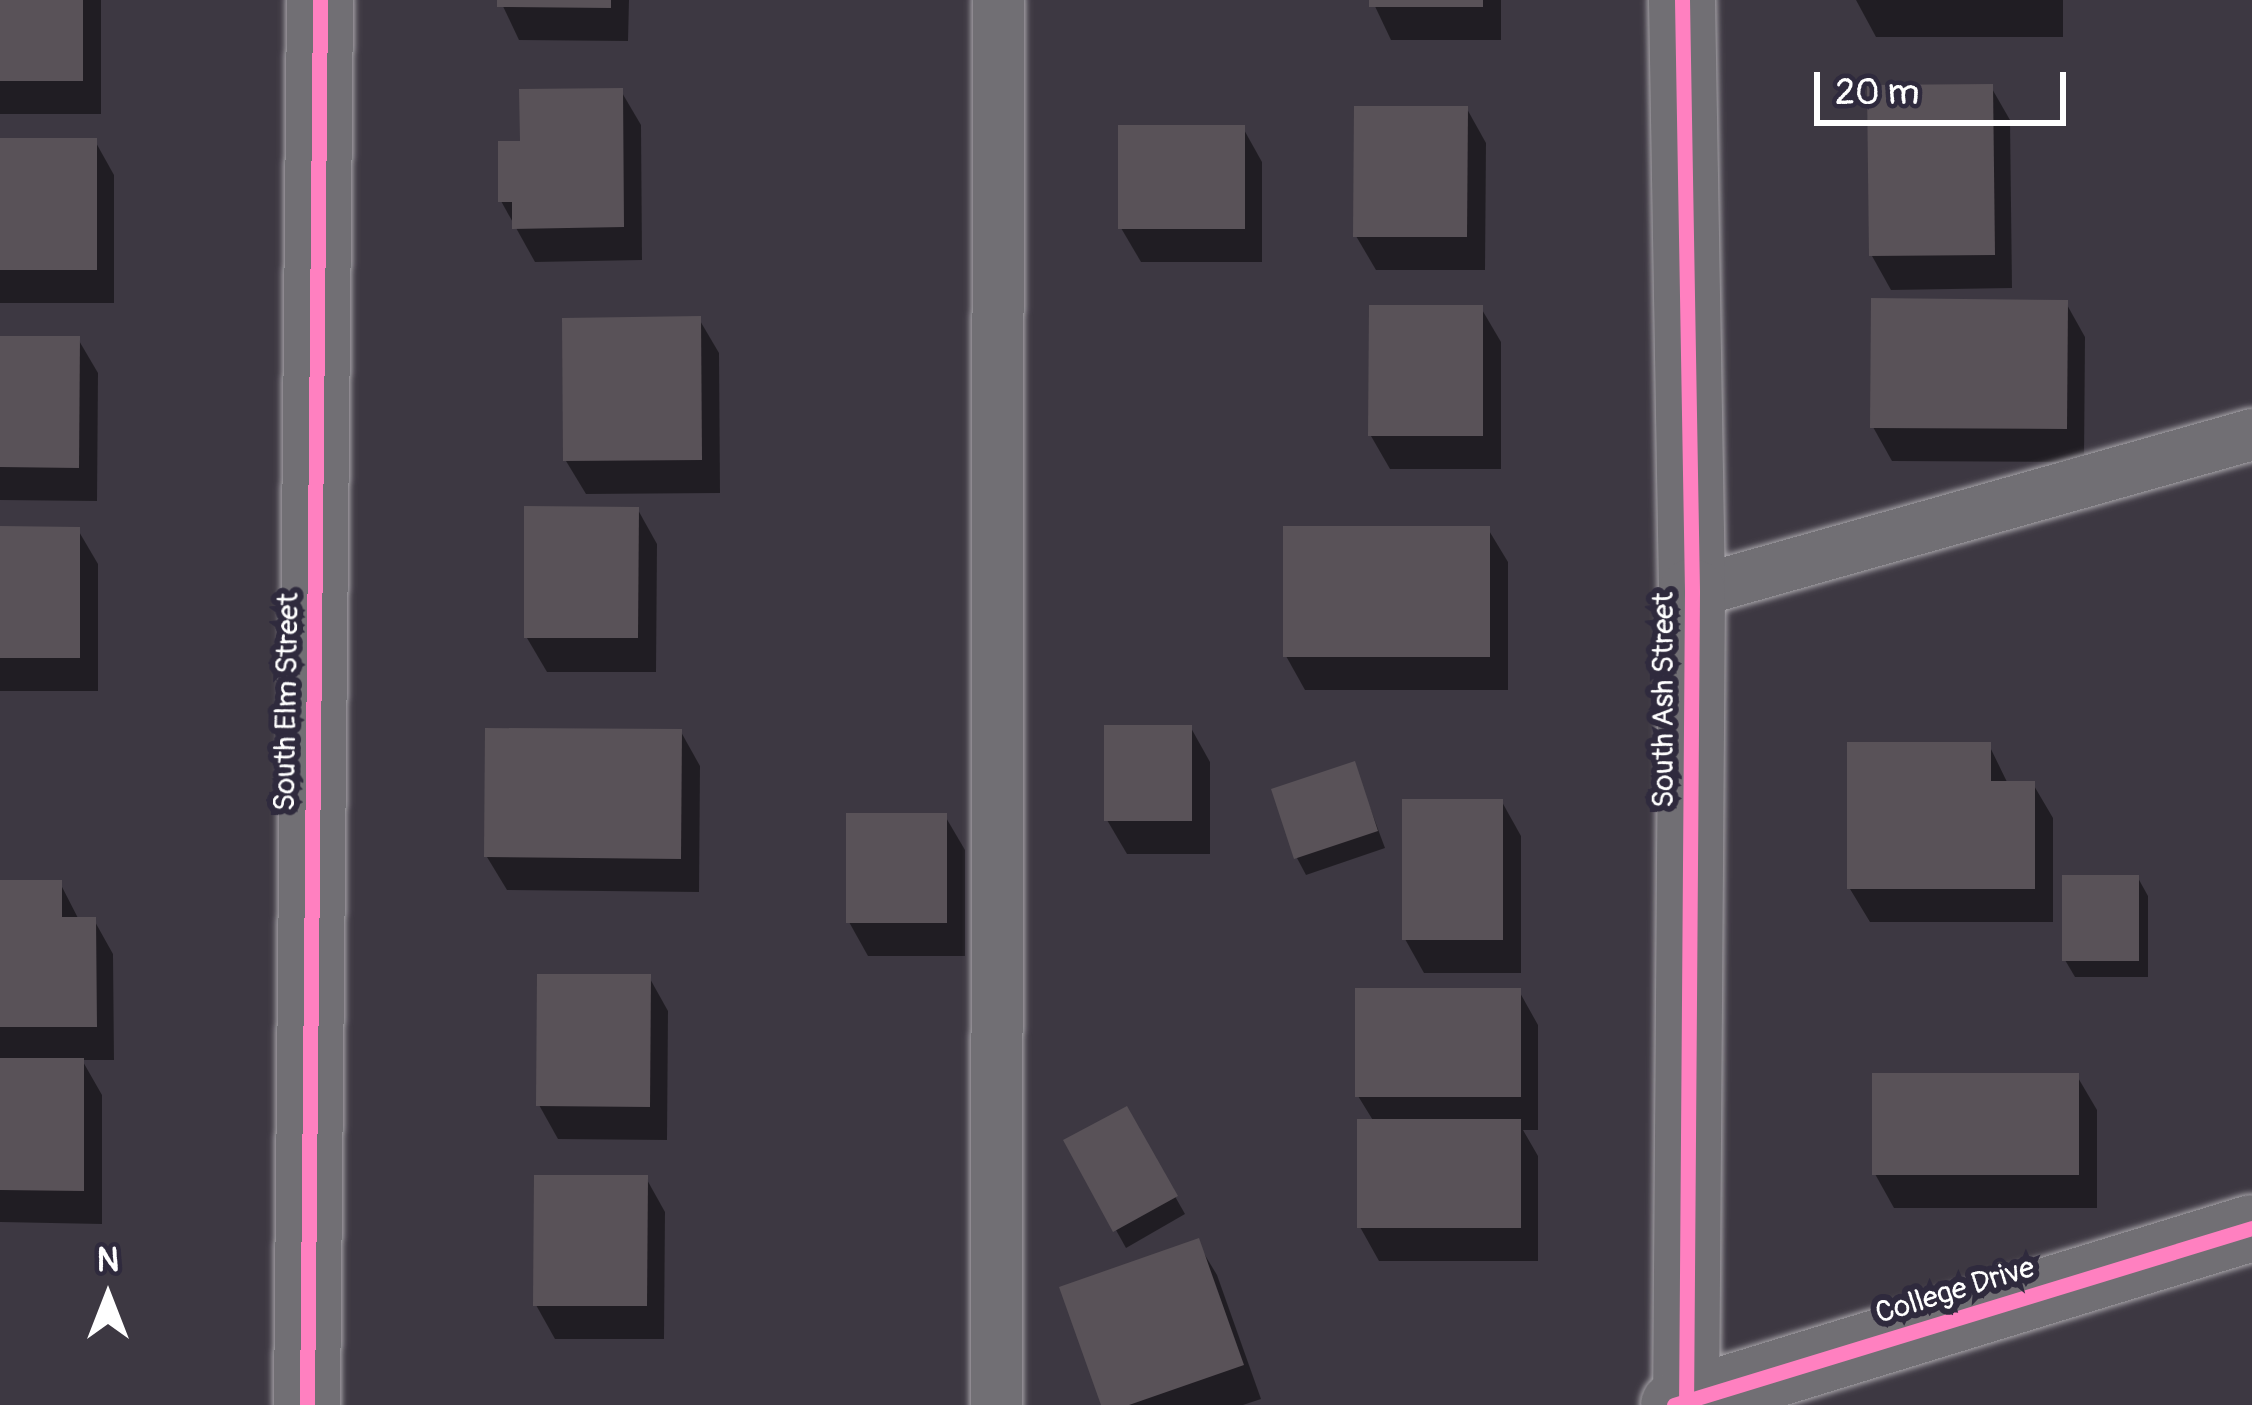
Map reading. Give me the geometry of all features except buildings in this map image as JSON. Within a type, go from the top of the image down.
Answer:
[{"type":"street","name":"South Elm Street","points":[[307,1405],[320,0]]},
{"type":"street","name":"South Ash Street","points":[[1680,1403],[1692,592],[1682,0]]},
{"type":"street","name":"College Drive","points":[[1680,1403],[2252,1228]]},
{"type":"lane","points":[[996,1405],[998,0]]},
{"type":"lane","points":[[1692,592],[2252,434]]},
{"type":"cycle path","points":[[307,1405],[320,0]]},
{"type":"cycle path","points":[[1682,0],[1692,592],[1686,1401]]},
{"type":"cycle path","points":[[1674,1405],[2252,1228]]}]
